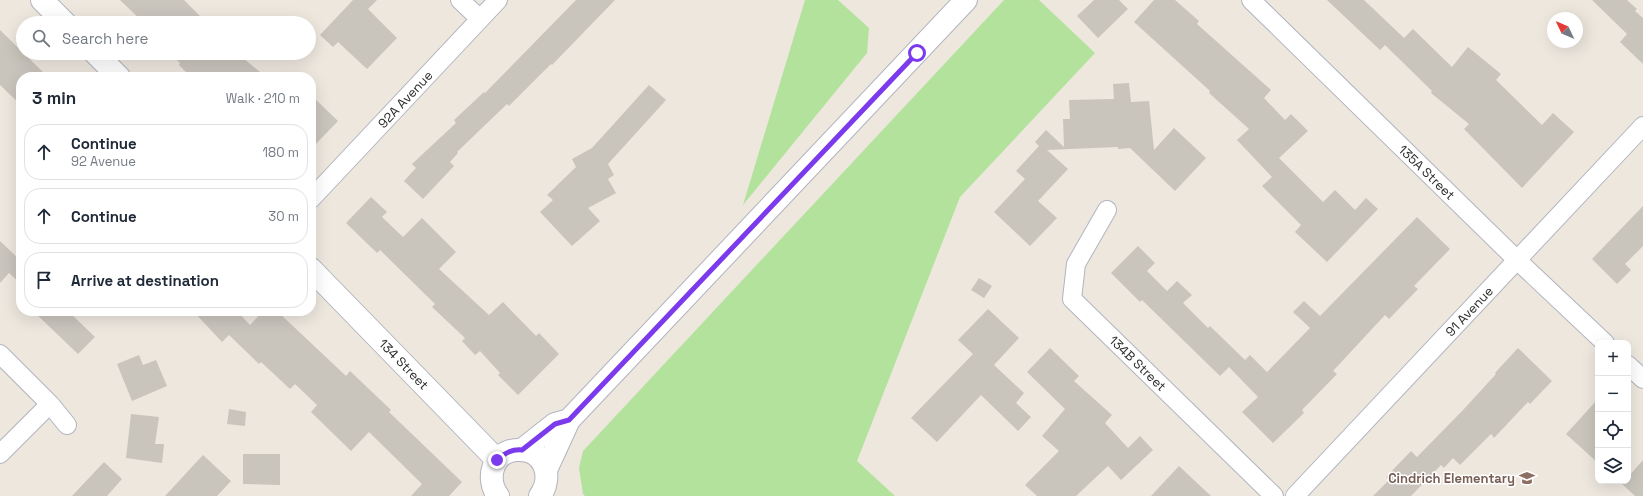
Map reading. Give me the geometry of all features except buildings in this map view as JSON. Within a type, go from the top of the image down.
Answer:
[{"type":"main road","points":[[42,0],[58,16]]},
{"type":"main road","points":[[546,470],[569,420],[966,0]]},
{"type":"main road","points":[[102,60],[114,72]]},
{"type":"main road","name":"134 Street","points":[[316,274],[497,460]]},
{"type":"main road","points":[[522,450],[555,424],[569,420]]},
{"type":"main road","points":[[491,492],[492,469],[497,460],[506,452],[522,450],[528,451],[538,457],[546,470],[547,478],[545,489],[540,496]]},
{"type":"street","points":[[460,0],[480,20]]},
{"type":"street","name":"92A Avenue","points":[[316,194],[498,0]]},
{"type":"street","name":"135A Street","points":[[1251,0],[1516,259],[1602,340]]},
{"type":"street","name":"91 Avenue","points":[[1295,496],[1516,259],[1643,126]]},
{"type":"street","name":"134B Street","points":[[1107,210],[1076,264],[1072,299],[1274,496]]},
{"type":"street","points":[[0,354],[50,404],[67,425]]},
{"type":"street","points":[[1631,368],[1643,379]]},
{"type":"street","points":[[0,454],[50,404]]},
{"type":"green space","points":[[805,0],[838,0],[869,28],[867,53],[743,205]]},
{"type":"green space","points":[[1004,0],[1039,0],[1095,53],[960,197],[857,461],[895,496],[585,496],[583,494],[579,468],[583,451]]},
{"type":"place","name":"Cindrich Elementary","points":[[1527,478]]},
{"type":"route","points":[[497,460],[506,452],[522,450],[555,424],[569,420],[917,53]]}]
